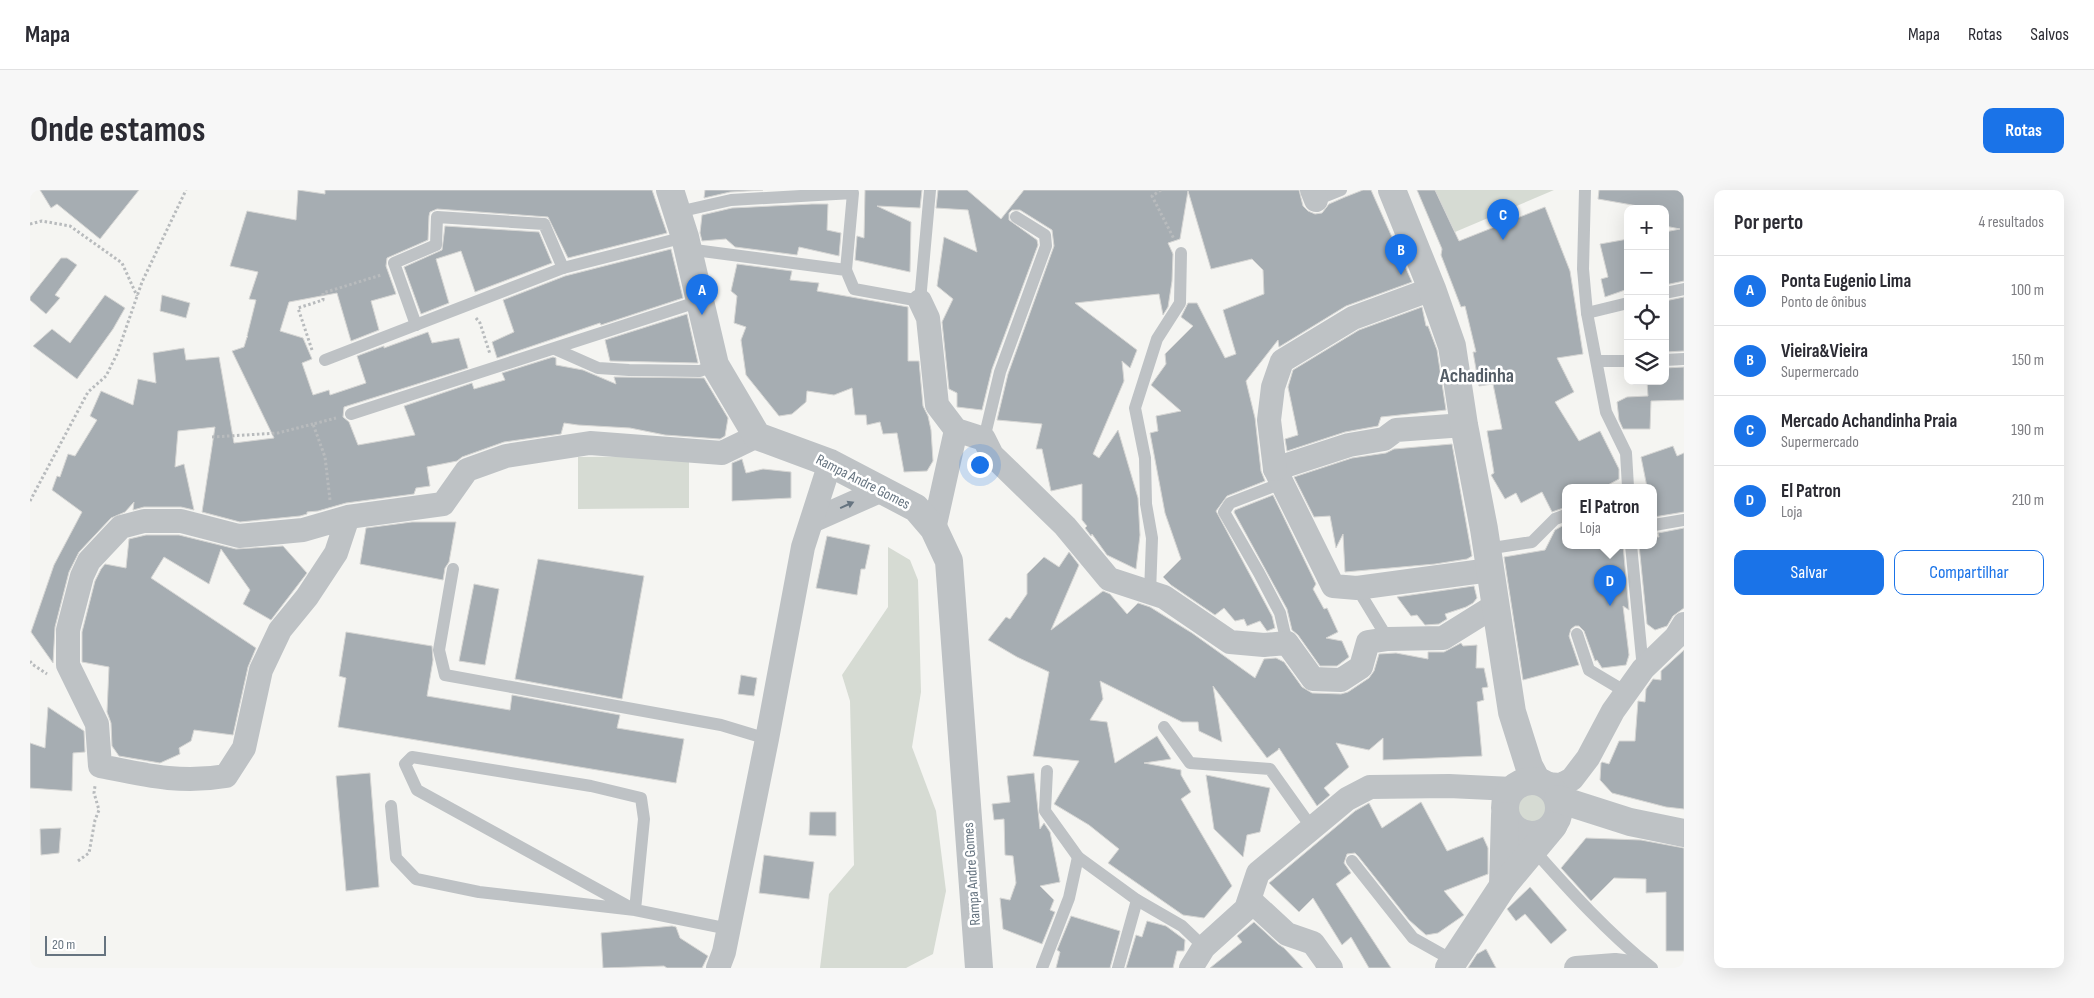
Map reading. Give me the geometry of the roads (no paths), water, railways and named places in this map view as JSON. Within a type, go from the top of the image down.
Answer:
[{"type":"street","points":[[1392,190],[1432,289],[1452,346],[1496,605],[1512,712],[1538,788],[1559,813],[1553,826],[1502,886],[1452,964]]},
{"type":"street","points":[[341,519],[336,553],[307,598],[280,630],[264,662],[244,748],[226,776],[202,780],[163,779],[100,766],[96,724],[68,665],[68,630],[82,576],[89,561],[121,527],[144,521],[181,521],[239,536],[303,530],[341,519],[443,504],[468,470],[506,456],[590,443],[722,453],[757,436],[715,365],[680,222]]},
{"type":"street","points":[[1432,289],[1353,318],[1282,361],[1273,387],[1269,420],[1278,476],[1333,586],[1357,588],[1488,559]]},
{"type":"street","points":[[920,301],[928,318],[937,405],[956,430],[984,439],[992,454],[1065,526],[1109,580],[1164,598],[1230,642],[1264,646],[1288,643],[1313,679],[1341,680],[1361,667],[1368,642],[1388,639],[1443,638],[1496,605]]},
{"type":"street","points":[[1278,476],[1349,445],[1384,438],[1396,430],[1464,425]]},
{"type":"street","points":[[934,529],[956,430]]},
{"type":"street","name":"Rampa Andre Gomes","points":[[757,436],[830,463],[916,508],[934,529],[949,561],[979,968]]},
{"type":"street","points":[[718,968],[728,929],[767,739],[803,548],[830,463]]},
{"type":"street","points":[[812,521],[882,490]]},
{"type":"street","points":[[1191,968],[1204,947],[1246,909],[1258,873],[1347,799],[1370,787],[1538,788],[1561,785],[1572,778],[1588,758],[1626,692],[1643,669],[1676,637],[1684,624]]},
{"type":"street","points":[[1502,886],[1505,800],[1538,788],[1630,822],[1684,833]]},
{"type":"street","points":[[1505,816],[1509,824],[1523,834],[1540,834],[1553,826],[1630,822]]},
{"type":"street","points":[[1250,900],[1287,934],[1313,943],[1331,968]]},
{"type":"street","points":[[1576,968],[1615,965],[1638,968]]},
{"type":"lane","points":[[325,360],[680,222],[731,200],[853,193],[846,270],[854,290],[920,301],[930,190]]},
{"type":"lane","points":[[1314,195],[1341,190]]},
{"type":"lane","points":[[1585,190],[1583,269],[1587,313],[1598,361],[1606,412],[1626,453],[1628,484]]},
{"type":"lane","points":[[416,325],[394,263],[436,245],[437,217],[544,224],[563,268]]},
{"type":"lane","points":[[984,439],[1000,372],[1046,246],[1045,235],[1016,217]]},
{"type":"lane","points":[[680,222],[846,270]]},
{"type":"lane","points":[[1150,593],[1152,538],[1146,504],[1144,458],[1135,408],[1157,338],[1180,304],[1181,253]]},
{"type":"lane","points":[[1669,293],[1684,289]]},
{"type":"lane","points":[[351,414],[700,301]]},
{"type":"lane","points":[[1587,313],[1624,304]]},
{"type":"lane","points":[[555,349],[598,368],[700,371],[715,365]]},
{"type":"lane","points":[[1669,360],[1684,359]]},
{"type":"lane","points":[[1598,361],[1624,361]]},
{"type":"lane","points":[[1278,476],[1230,502],[1224,512],[1280,614],[1288,643]]},
{"type":"lane","points":[[1488,559],[1532,542],[1556,518],[1562,516]]},
{"type":"lane","points":[[1657,524],[1684,520]]},
{"type":"lane","points":[[1631,549],[1643,669]]},
{"type":"lane","points":[[453,569],[439,650],[445,675],[721,725],[767,739]]},
{"type":"lane","points":[[1357,588],[1388,639]]},
{"type":"lane","points":[[1577,634],[1589,670],[1626,692]]},
{"type":"lane","points":[[1164,728],[1190,762],[1270,769],[1312,828]]},
{"type":"lane","points":[[412,757],[591,786],[640,798],[644,819],[635,910],[417,790],[405,764],[412,757]]},
{"type":"lane","points":[[1046,771],[1045,811],[1078,858],[1137,900],[1182,926],[1204,947]]},
{"type":"lane","points":[[391,806],[396,858],[416,879],[479,892],[635,910],[728,929]]},
{"type":"lane","points":[[1533,849],[1593,914],[1628,949],[1652,968]]},
{"type":"lane","points":[[1042,968],[1069,898],[1078,858]]},
{"type":"lane","points":[[1352,861],[1413,938],[1452,964]]},
{"type":"lane","points":[[1118,968],[1137,900]]},
{"type":"place","name":"Mercado Achandinha Praia","points":[[1503,240]]},
{"type":"place","name":"Vieira&Vieira","points":[[1401,275]]},
{"type":"place","name":"Ponta Eugenio Lima","points":[[702,315]]},
{"type":"place","name":"El Patron","points":[[1610,606]]},
{"type":"district","name":"Achadinha","points":[[1477,376]]}]
